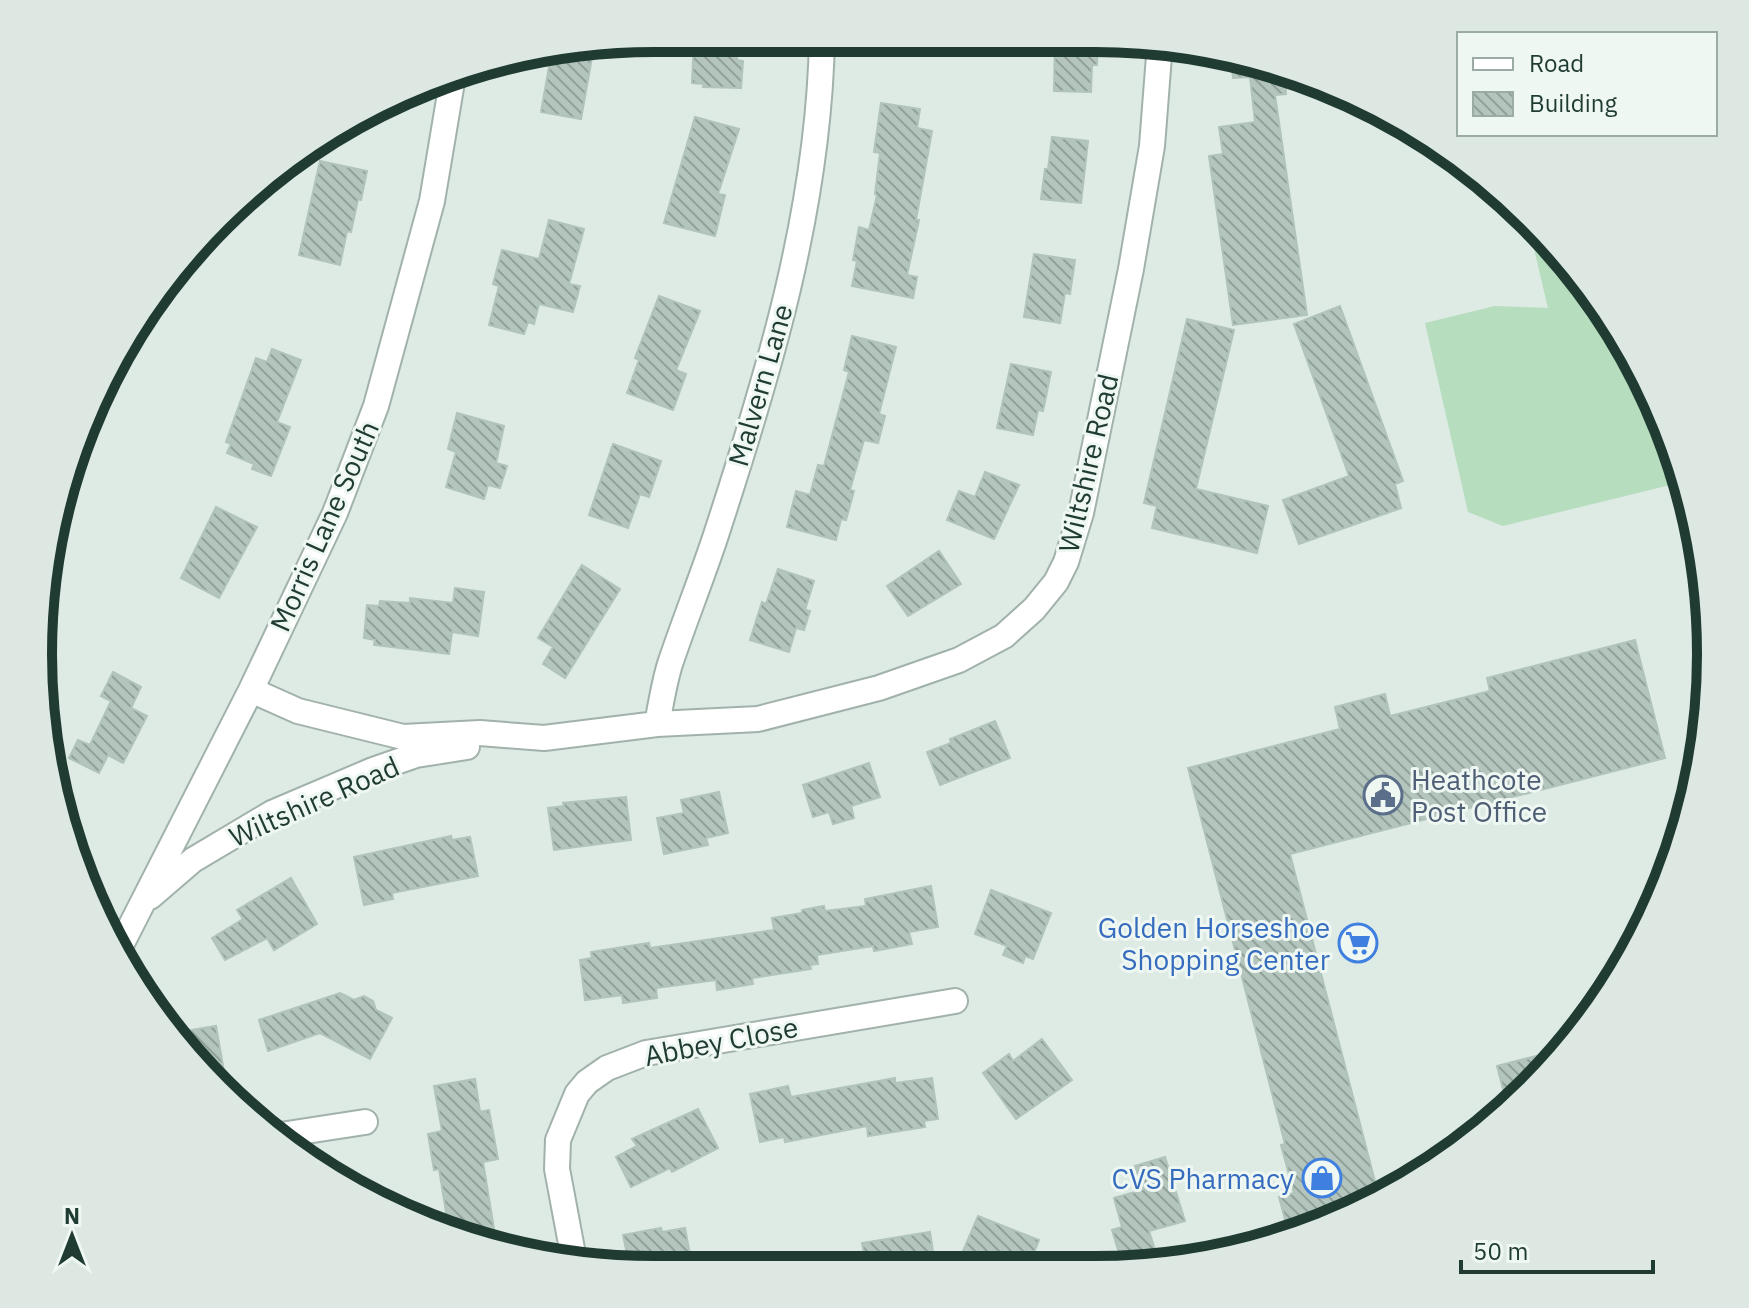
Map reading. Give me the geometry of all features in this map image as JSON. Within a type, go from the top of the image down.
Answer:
[{"type":"street","name":"Malvern Lane","points":[[657,724],[669,667],[715,538],[776,337],[805,215],[821,88],[822,52]]},
{"type":"street","name":"Wiltshire Road","points":[[251,690],[298,711],[403,737],[480,733],[544,738],[657,724],[758,719],[879,688],[946,664],[1004,636],[1034,609],[1056,582],[1066,562],[1081,513],[1131,269],[1152,146],[1159,56]]},
{"type":"street","name":"Morris Lane South","points":[[124,939],[251,690],[335,513],[376,406],[432,201],[451,87]]},
{"type":"street","name":"Wiltshire Road","points":[[142,903],[193,860],[272,813],[416,755],[484,744],[503,736]]},
{"type":"street","name":"Abbey Close","points":[[572,1250],[557,1169],[558,1140],[573,1103],[587,1082],[607,1068],[646,1053],[712,1040],[955,1001]]},
{"type":"street","points":[[290,1134],[365,1122]]},
{"type":"green space","points":[[1532,240],[1573,288],[1616,353],[1651,424],[1665,460],[1670,485],[1503,526],[1468,512],[1425,323],[1495,306],[1548,308]]},
{"type":"building","points":[[693,52],[738,52],[737,60],[743,61],[741,88],[703,87],[704,84],[692,83]]},
{"type":"building","points":[[1055,52],[1097,52],[1097,65],[1092,65],[1091,92],[1054,91]]},
{"type":"building","points":[[592,55],[581,119],[541,112],[550,62]]},
{"type":"building","points":[[1232,69],[1285,83],[1286,94],[1275,95],[1307,315],[1233,325],[1209,156],[1223,154],[1219,127],[1255,122],[1250,77],[1233,78]]},
{"type":"building","points":[[881,103],[920,109],[917,128],[932,131],[916,220],[919,220],[907,275],[917,277],[913,298],[852,286],[859,227],[869,230],[877,195],[880,153],[874,152]]},
{"type":"building","points":[[695,117],[739,129],[718,194],[725,195],[715,236],[664,223]]},
{"type":"building","points":[[1052,137],[1088,141],[1081,203],[1041,199]]},
{"type":"building","points":[[320,161],[367,171],[351,232],[347,231],[340,265],[299,255]]},
{"type":"building","points":[[549,220],[584,229],[569,284],[580,286],[573,312],[539,304],[534,324],[528,322],[524,334],[489,325],[499,286],[493,284],[502,250],[539,259]]},
{"type":"building","points":[[1034,254],[1075,260],[1070,294],[1065,293],[1060,323],[1024,317]]},
{"type":"building","points":[[659,296],[700,311],[676,370],[686,374],[673,410],[627,393],[639,360],[635,358]]},
{"type":"building","points":[[1340,306],[1403,481],[1395,484],[1401,508],[1299,544],[1283,500],[1349,476],[1294,324]]},
{"type":"building","points":[[1187,319],[1234,330],[1196,489],[1268,506],[1257,553],[1152,528],[1157,506],[1144,503]]},
{"type":"building","points":[[852,336],[896,347],[879,414],[885,416],[878,443],[864,440],[850,490],[854,491],[846,520],[841,519],[836,540],[787,527],[796,491],[810,495],[818,465],[824,466],[849,372],[844,370]]},
{"type":"building","points":[[272,349],[301,360],[277,422],[290,427],[271,476],[252,469],[254,464],[227,453],[231,444],[226,442],[256,358],[267,362]]},
{"type":"building","points":[[1011,364],[1051,372],[1043,411],[1038,410],[1033,435],[997,428]]},
{"type":"building","points":[[457,413],[504,426],[496,463],[507,466],[500,488],[488,485],[484,499],[446,487],[456,452],[448,449]]},
{"type":"building","points":[[613,444],[661,461],[649,497],[640,494],[628,528],[589,515]]},
{"type":"building","points":[[985,472],[1019,485],[994,539],[947,520],[959,491],[975,497]]},
{"type":"building","points":[[216,507],[257,527],[219,598],[181,578]]},
{"type":"building","points":[[939,551],[961,584],[908,616],[887,586]]},
{"type":"building","points":[[582,565],[620,589],[565,678],[543,664],[553,647],[538,638]]},
{"type":"building","points":[[778,569],[814,581],[805,610],[810,611],[804,630],[796,628],[789,652],[750,640],[762,602],[766,604]]},
{"type":"building","points":[[455,588],[484,592],[478,636],[452,632],[449,654],[374,645],[375,640],[364,638],[367,605],[379,606],[380,601],[410,603],[410,598],[453,603]]},
{"type":"building","points":[[1635,640],[1665,758],[1290,854],[1376,1186],[1286,1225],[1279,1197],[1294,1193],[1281,1145],[1285,1144],[1188,768],[1340,729],[1335,707],[1385,694],[1390,716],[1490,691],[1487,678]]},
{"type":"building","points":[[113,672],[141,687],[131,708],[147,716],[123,763],[108,755],[99,773],[69,758],[78,740],[90,745],[111,701],[101,696]]},
{"type":"building","points":[[995,721],[1010,758],[940,785],[927,752]]},
{"type":"building","points":[[869,763],[880,797],[851,806],[854,818],[833,824],[829,812],[813,817],[803,785]]},
{"type":"building","points":[[719,792],[728,833],[706,838],[708,845],[664,854],[657,818],[684,813],[681,800]]},
{"type":"building","points":[[626,797],[631,840],[554,850],[548,808],[564,806],[563,803]]},
{"type":"building","points":[[451,836],[452,840],[470,837],[478,876],[392,893],[393,899],[364,905],[354,857]]},
{"type":"building","points":[[291,878],[317,924],[274,950],[267,938],[225,960],[212,938],[243,919],[237,910]]},
{"type":"building","points":[[931,886],[938,927],[909,932],[912,944],[874,951],[873,946],[817,955],[818,964],[810,965],[811,969],[752,978],[753,984],[717,990],[716,980],[656,988],[657,998],[623,1003],[622,995],[585,1000],[580,960],[592,958],[591,952],[649,943],[650,948],[774,930],[772,918],[824,906],[825,911],[866,906],[865,899]]},
{"type":"building","points":[[991,890],[1051,913],[1033,959],[1025,956],[1023,963],[1003,955],[1007,946],[975,934]]},
{"type":"building","points":[[340,993],[354,1000],[364,996],[373,1001],[376,1010],[392,1018],[370,1059],[320,1033],[268,1051],[259,1020]]},
{"type":"building","points":[[216,1026],[225,1077],[201,1051],[185,1031]]},
{"type":"building","points":[[1042,1039],[1072,1080],[1016,1119],[983,1073],[1009,1054],[1013,1061]]},
{"type":"building","points":[[1545,1054],[1505,1095],[1497,1066]]},
{"type":"building","points":[[895,1078],[895,1083],[932,1078],[938,1119],[924,1121],[925,1127],[868,1136],[867,1126],[785,1142],[784,1137],[760,1142],[750,1094],[788,1086],[791,1097]]},
{"type":"building","points":[[475,1079],[480,1112],[489,1110],[498,1159],[483,1162],[495,1234],[445,1218],[447,1218],[439,1169],[434,1170],[428,1134],[442,1131],[434,1086]]},
{"type":"building","points":[[698,1109],[718,1148],[672,1172],[670,1168],[631,1187],[616,1157],[637,1146],[632,1139]]},
{"type":"building","points":[[1165,1157],[1185,1221],[1149,1231],[1156,1253],[1120,1255],[1112,1230],[1122,1227],[1114,1198],[1142,1190],[1135,1166]]},
{"type":"building","points":[[978,1216],[1039,1240],[1033,1256],[961,1256]]},
{"type":"building","points":[[661,1228],[662,1232],[685,1228],[690,1256],[627,1255],[623,1235]]},
{"type":"building","points":[[930,1232],[934,1256],[864,1256],[862,1243]]},
{"type":"place","name":"Heathcote Post Office","points":[[1383,795]]},
{"type":"place","name":"Golden Horseshoe Shopping Center","points":[[1358,943]]},
{"type":"place","name":"CVS Pharmacy","points":[[1322,1178]]}]
